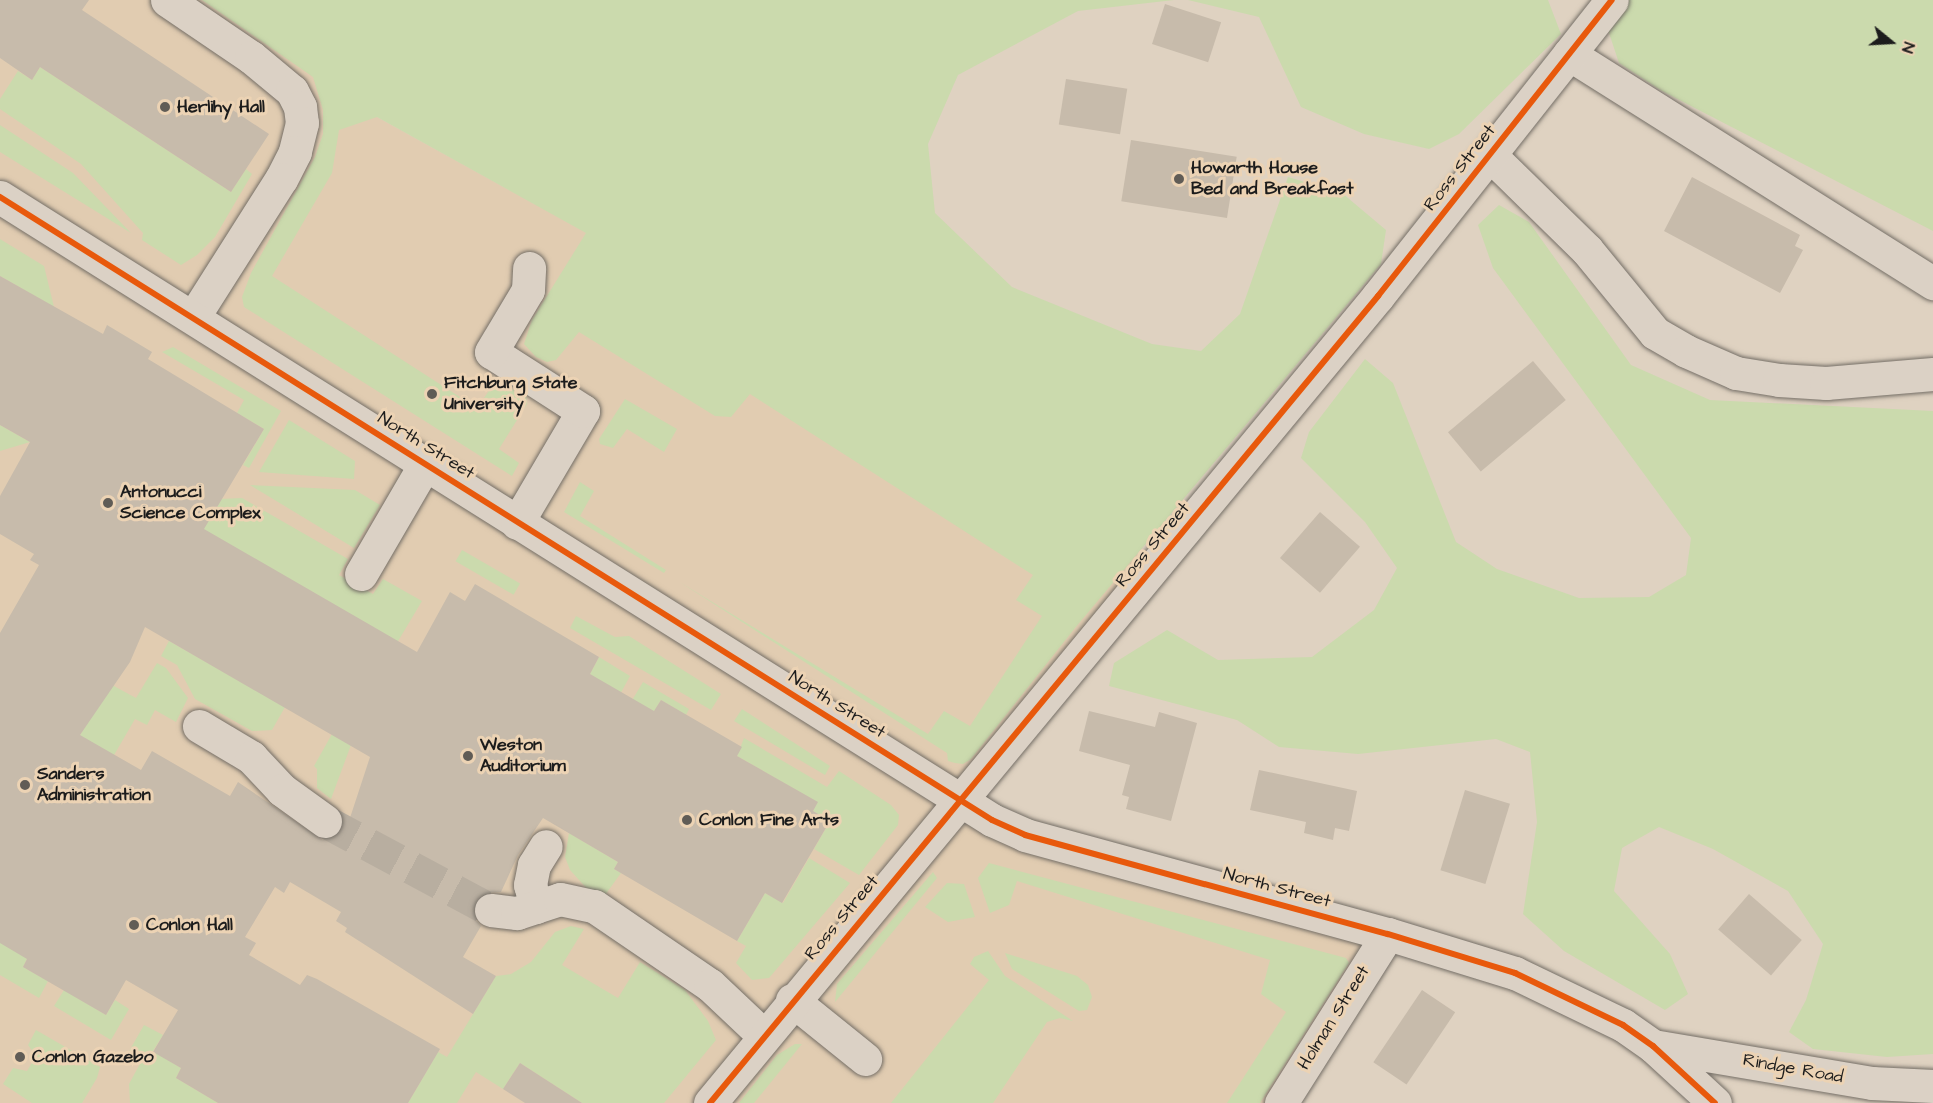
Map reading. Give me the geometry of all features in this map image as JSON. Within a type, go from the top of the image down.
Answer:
[{"type":"street","points":[[167,0],[251,57],[292,92],[300,107],[302,123],[295,152],[280,179],[194,316]]},
{"type":"street","name":"Ross Street","points":[[711,1103],[792,1000],[961,800],[1490,155],[1612,0]]},
{"type":"street","points":[[1569,54],[1933,283]]},
{"type":"street","points":[[1490,155],[1587,250],[1655,333],[1686,351],[1736,373],[1779,380],[1826,383],[1933,374]]},
{"type":"street","name":"North Street","points":[[0,197],[194,316],[517,523],[961,800],[1025,835],[1388,934],[1515,973],[1607,1016],[1653,1046],[1715,1103]]},
{"type":"street","points":[[517,523],[583,411],[491,352],[528,290],[529,268]]},
{"type":"street","points":[[361,574],[425,464]]},
{"type":"street","points":[[199,726],[250,757],[282,790],[325,821]]},
{"type":"street","points":[[536,907],[530,885],[534,865],[546,846]]},
{"type":"street","points":[[490,910],[503,914],[560,899],[594,906],[710,985],[764,1036]]},
{"type":"street","name":"Holman Street","points":[[1281,1103],[1388,934]]},
{"type":"street","points":[[792,1000],[865,1059]]},
{"type":"street","name":"Rindge Road","points":[[1653,1046],[1872,1083],[1933,1086]]},
{"type":"shaded area","name":"Fitchburg State University","points":[[0,0],[432,0],[377,117],[587,233],[1156,565],[962,800],[1388,934],[1281,1103],[0,1103]]},
{"type":"green space","points":[[202,0],[1174,0],[1078,11],[958,75],[928,144],[935,213],[1012,287],[1152,344],[1201,351],[1240,314],[1288,177],[1342,193],[1386,230],[1381,264],[1075,628],[971,759],[963,764],[955,763],[948,761],[947,753],[678,581],[928,734],[944,711],[970,726],[1042,616],[1016,600],[1033,575],[750,394],[731,417],[715,416],[579,332],[556,360],[547,362],[536,357],[524,344],[532,320],[586,233],[377,117],[339,130],[332,173],[272,276],[477,408],[495,382],[526,395],[527,404],[499,449],[519,463],[512,476],[244,307],[242,297],[251,273],[315,157],[323,134],[323,110],[313,77]]},
{"type":"green space","points":[[1188,0],[1548,0],[1561,34],[1459,134],[1429,149],[1364,134],[1301,107],[1259,17]]},
{"type":"green space","points":[[1629,0],[1933,0],[1933,231],[1660,90],[1619,63],[1607,27]]},
{"type":"green space","points":[[40,67],[231,192],[246,169],[252,174],[215,237],[197,255],[181,265],[142,240],[143,233],[81,164],[0,109],[0,99],[18,71],[32,80]]},
{"type":"green space","points":[[0,125],[73,173],[131,233],[0,152]]},
{"type":"green space","points":[[1499,205],[1529,222],[1631,365],[1710,400],[1933,411],[1933,1054],[1887,1057],[1813,1049],[1789,1032],[1806,1000],[1823,944],[1788,891],[1713,849],[1659,827],[1622,848],[1614,891],[1670,954],[1688,994],[1665,1010],[1564,951],[1523,914],[1537,822],[1530,752],[1496,739],[1358,754],[1279,747],[1237,720],[1109,686],[1114,663],[1167,630],[1218,660],[1312,657],[1374,610],[1397,568],[1365,522],[1301,458],[1309,432],[1365,359],[1393,383],[1456,542],[1497,569],[1579,598],[1649,597],[1686,575],[1691,538],[1493,268],[1478,225]]},
{"type":"green space","points":[[0,239],[44,266],[54,307],[0,276]]},
{"type":"green space","points":[[173,347],[281,411],[249,468],[243,465],[264,429],[237,413],[244,400],[162,352]]},
{"type":"green space","points":[[625,399],[677,429],[664,452],[627,429],[613,448],[600,444],[599,439]]},
{"type":"green space","points":[[289,420],[355,461],[354,479],[259,472]]},
{"type":"green space","points":[[0,425],[30,442],[0,451]]},
{"type":"green space","points":[[580,482],[594,491],[580,516],[666,570],[664,573],[564,512]]},
{"type":"green space","points":[[250,485],[355,490],[380,505],[354,548]]},
{"type":"green space","points":[[242,498],[348,559],[339,575],[373,594],[383,579],[422,601],[388,658],[189,521],[219,499]]},
{"type":"green space","points":[[462,550],[520,584],[514,595],[456,561]]},
{"type":"green space","points":[[576,616],[615,637],[629,636],[721,694],[711,710],[570,628]]},
{"type":"green space","points":[[169,641],[285,707],[272,730],[252,731],[195,699],[177,665],[161,656]]},
{"type":"green space","points":[[599,657],[630,676],[617,700],[590,674]]},
{"type":"green space","points":[[157,663],[166,668],[188,698],[176,722],[155,710],[147,725],[135,719],[21,915],[27,959],[23,967],[48,981],[39,998],[0,975],[0,871],[102,698],[112,685],[136,698]]},
{"type":"green space","points":[[643,682],[689,709],[686,715],[661,700],[619,770],[628,707]]},
{"type":"green space","points":[[742,709],[830,766],[825,775],[734,721]]},
{"type":"green space","points":[[358,726],[331,799],[317,788],[317,769],[314,766],[332,734]]},
{"type":"green space","points":[[744,738],[827,787],[839,771],[891,805],[899,815],[898,825],[859,875],[814,849],[830,821],[813,811],[817,802],[737,756]]},
{"type":"green space","points":[[569,833],[618,862],[614,869],[621,873],[605,895],[590,892],[570,870],[565,857]]},
{"type":"green space","points":[[809,858],[850,883],[769,978],[752,980],[736,963],[746,946],[737,941],[765,893],[783,903]]},
{"type":"green space","points":[[989,863],[1346,958],[1349,963],[1260,1103],[1227,1103],[1286,1012],[1261,994],[1270,960],[1017,881],[1009,905],[990,913],[978,878]]},
{"type":"green space","points":[[933,872],[937,878],[835,1002],[837,984]]},
{"type":"green space","points":[[947,883],[964,884],[975,917],[948,922],[925,907]]},
{"type":"green space","points":[[571,926],[584,929],[562,965],[618,998],[640,962],[685,990],[708,1021],[716,1040],[664,1103],[582,1103],[520,1063],[503,1089],[476,1072],[457,1103],[408,1103],[438,1052],[447,1057],[496,976],[511,974],[531,962],[555,932]]},
{"type":"green space","points":[[988,951],[1005,976],[1073,1021],[1060,1018],[1047,1022],[993,1103],[891,1103],[989,980],[970,964],[974,957]]},
{"type":"green space","points":[[1005,953],[1077,976],[1088,985],[1092,997],[1087,1010],[1079,1011],[1012,969]]},
{"type":"green space","points":[[64,990],[106,1015],[115,1000],[129,1009],[111,1040],[54,1006]]},
{"type":"green space","points":[[144,1025],[163,1035],[153,1051],[181,1068],[176,1078],[218,1103],[130,1103],[129,1084],[142,1060],[128,1053]]},
{"type":"green space","points":[[36,1030],[100,1067],[97,1078],[82,1103],[32,1103],[3,1084],[13,1068],[27,1071],[36,1056],[28,1045]]},
{"type":"green space","points":[[795,1044],[802,1044],[754,1103],[739,1103],[777,1055]]},
{"type":"building","name":"Herlihy Hall","points":[[0,0],[89,0],[82,10],[269,134],[231,192],[40,67],[32,80],[0,58]]},
{"type":"building","points":[[1165,4],[1221,22],[1208,62],[1152,44]]},
{"type":"building","points":[[1066,79],[1127,89],[1120,134],[1059,124]]},
{"type":"building","name":"Howarth House Bed and Breakfast","points":[[1131,140],[1237,157],[1227,218],[1121,201]]},
{"type":"building","points":[[1692,177],[1800,235],[1795,246],[1803,250],[1780,293],[1664,231]]},
{"type":"building","points":[[0,276],[103,334],[107,325],[152,352],[148,359],[264,429],[204,529],[417,652],[450,592],[465,601],[475,584],[599,657],[590,674],[654,711],[661,700],[742,747],[737,756],[818,802],[813,811],[830,821],[782,903],[765,893],[737,941],[614,869],[618,862],[543,818],[518,855],[501,892],[483,893],[473,907],[474,918],[481,926],[463,957],[496,976],[473,1014],[345,932],[347,928],[336,921],[341,912],[290,882],[284,893],[275,887],[245,937],[256,943],[249,955],[300,985],[307,975],[317,979],[440,1049],[408,1103],[218,1103],[176,1078],[181,1068],[153,1052],[178,1010],[126,980],[106,1015],[23,967],[27,959],[0,943],[0,633],[39,565],[30,560],[34,554],[0,534],[0,496],[30,442],[0,425]],"holes":[[[145,627],[370,757],[348,824],[344,822],[340,832],[323,840],[238,782],[230,796],[152,751],[141,770],[80,735],[130,662]]]},
{"type":"building","points":[[1533,361],[1566,400],[1481,471],[1448,432]]},
{"type":"building","points":[[1320,512],[1360,547],[1320,593],[1280,558]]},
{"type":"building","points":[[1089,711],[1155,727],[1159,712],[1197,723],[1171,821],[1126,809],[1129,797],[1122,795],[1130,765],[1079,751]]},
{"type":"building","points":[[1259,770],[1357,791],[1349,831],[1335,828],[1333,840],[1304,833],[1306,822],[1250,810]]},
{"type":"building","points":[[1465,790],[1510,804],[1485,884],[1440,870]]},
{"type":"building","points":[[1749,894],[1802,940],[1771,975],[1718,929]]},
{"type":"building","points":[[1422,990],[1455,1012],[1407,1084],[1373,1062]]},
{"type":"building","points":[[520,1063],[582,1103],[525,1103],[503,1089]]},
{"type":"tunnel","points":[[325,821],[491,910]]},
{"type":"cycle path","points":[[710,1103],[1378,296],[1612,0]]},
{"type":"cycle path","points":[[0,197],[992,820],[1025,835],[1388,934],[1515,973],[1623,1025],[1653,1046],[1715,1103]]},
{"type":"place","name":"Herlihy Hall","points":[[165,107]]},
{"type":"place","name":"Howarth House Bed and Breakfast","points":[[1179,179]]},
{"type":"place","name":"Fitchburg State University","points":[[432,394]]},
{"type":"place","name":"Antonucci Science Complex","points":[[108,503]]},
{"type":"place","name":"Weston Auditorium","points":[[468,756]]},
{"type":"place","name":"Sanders Administration","points":[[25,785]]},
{"type":"place","name":"Conlon Fine Arts","points":[[687,820]]},
{"type":"place","name":"Conlon Hall","points":[[134,925]]},
{"type":"place","name":"Conlon Gazebo","points":[[20,1057]]}]
